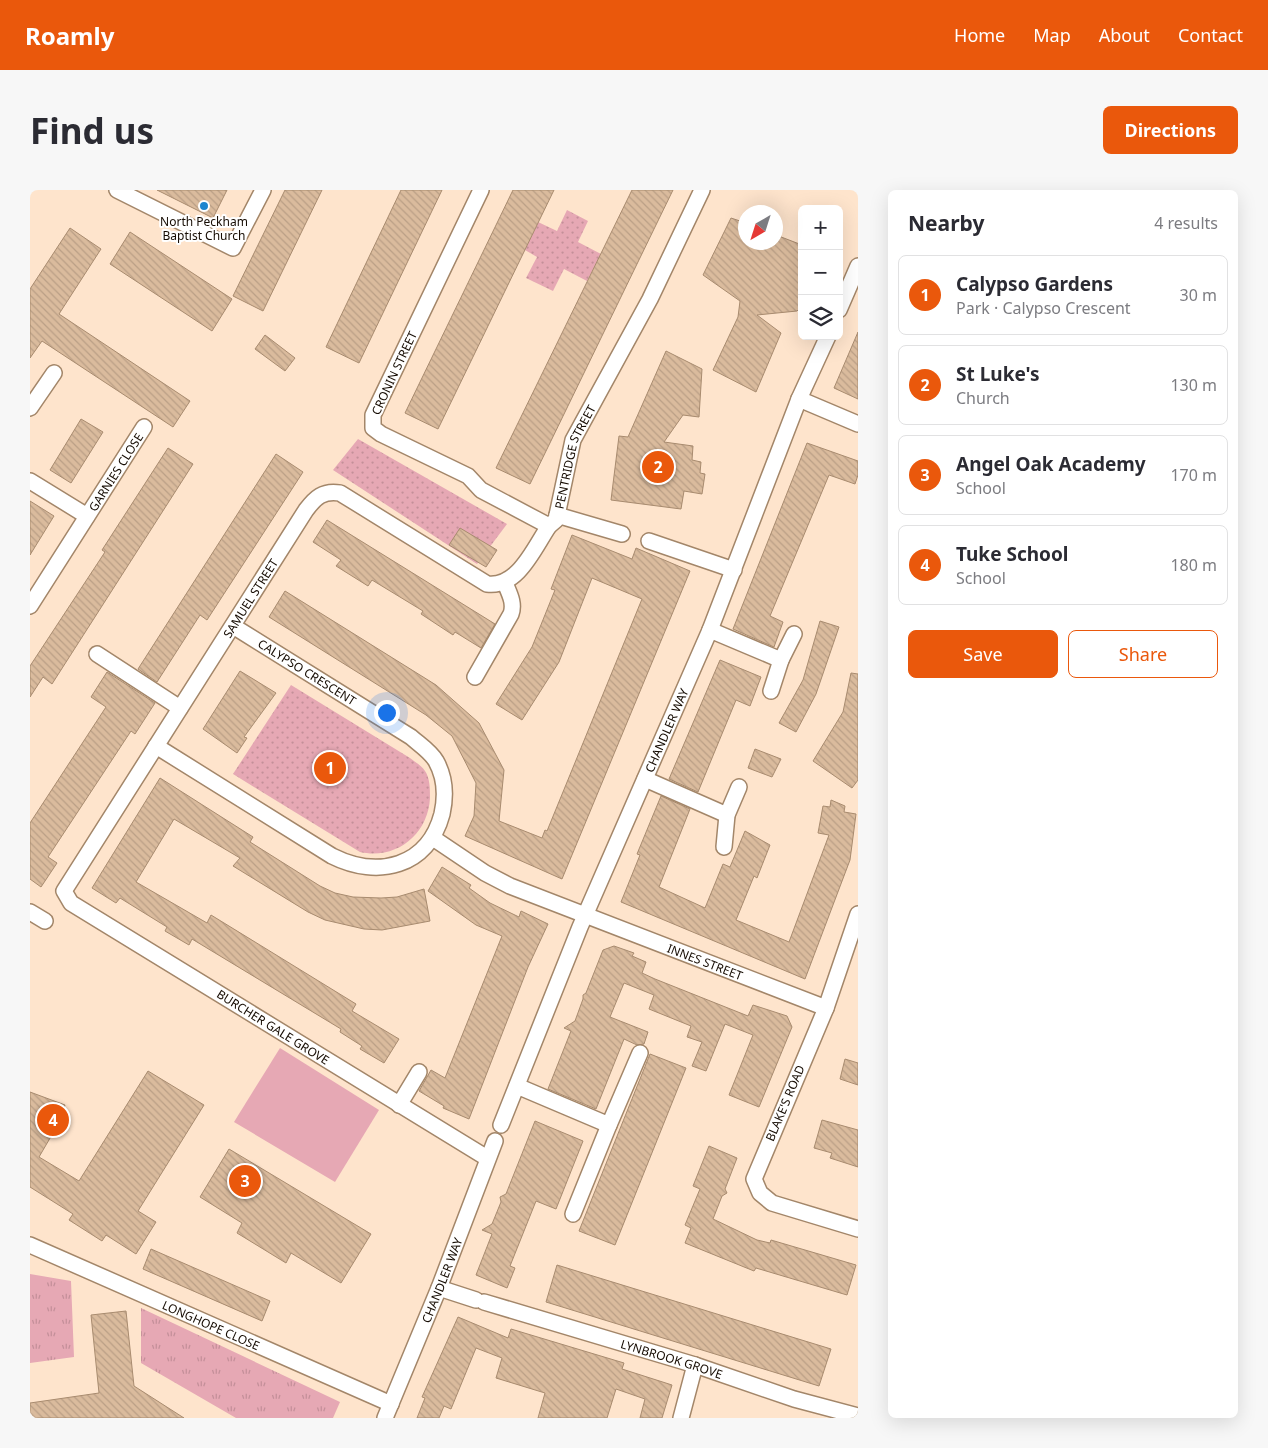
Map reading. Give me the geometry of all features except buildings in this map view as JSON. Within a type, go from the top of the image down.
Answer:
[{"type":"street","points":[[117,190],[233,248],[263,190]]},
{"type":"street","name":"CRONIN STREET","points":[[481,190],[373,415],[373,428],[381,434],[468,476],[481,490],[553,520]]},
{"type":"street","name":"PENTRIDGE STREET","points":[[505,583],[516,574],[553,520],[563,496],[573,440],[650,299],[702,190]]},
{"type":"street","points":[[843,301],[858,266]]},
{"type":"street","name":"CHANDLER WAY","points":[[501,1125],[585,916],[710,630],[799,399],[826,340]]},
{"type":"street","points":[[30,408],[54,373]]},
{"type":"street","points":[[799,399],[858,424]]},
{"type":"street","name":"GARNIES CLOSE","points":[[30,606],[144,427]]},
{"type":"street","name":"GARNIES CLOSE","points":[[30,481],[87,516]]},
{"type":"street","name":"SAMUEL STREET","points":[[64,891],[306,510],[324,493],[334,492],[348,498],[486,584],[505,583]]},
{"type":"street","points":[[553,520],[622,534]]},
{"type":"street","points":[[649,541],[734,570]]},
{"type":"street","points":[[475,677],[513,608],[505,583]]},
{"type":"street","name":"CALYPSO CRESCENT","points":[[156,746],[332,856],[351,865],[372,868],[397,864],[422,851],[433,838],[442,812],[445,790],[441,771],[430,753],[411,737],[233,626]]},
{"type":"street","points":[[710,630],[781,660]]},
{"type":"street","points":[[771,691],[781,660],[794,634]]},
{"type":"street","points":[[97,654],[180,708]]},
{"type":"street","points":[[645,779],[727,815]]},
{"type":"street","points":[[724,847],[727,815],[739,787]]},
{"type":"street","points":[[433,838],[499,881],[585,916]]},
{"type":"street","name":"BURCHER GALE GROVE","points":[[64,891],[71,903],[487,1158]]},
{"type":"street","points":[[30,912],[45,921]]},
{"type":"street","name":"BLAKE'S ROAD","points":[[858,914],[826,1008],[754,1179],[760,1193],[772,1203],[858,1229]]},
{"type":"street","name":"INNES STREET","points":[[585,916],[826,1008]]},
{"type":"street","points":[[573,1214],[640,1053]]},
{"type":"street","points":[[399,1105],[419,1072]]},
{"type":"street","points":[[518,1086],[609,1125]]},
{"type":"street","name":"CHANDLER WAY","points":[[388,1411],[439,1288],[494,1141]]},
{"type":"street","name":"LONGHOPE CLOSE","points":[[30,1245],[388,1411]]},
{"type":"street","name":"LYNBROOK GROVE","points":[[439,1288],[696,1365],[794,1399],[858,1416]]},
{"type":"street","points":[[681,1418],[696,1365]]},
{"type":"green space","points":[[567,210],[588,221],[578,242],[601,254],[587,281],[564,269],[553,291],[526,278],[537,257],[525,250],[538,222],[557,231]]},
{"type":"green space","points":[[358,439],[507,524],[477,564],[333,470]]},
{"type":"green space","points":[[291,685],[410,758],[424,769],[430,787],[428,811],[423,823],[408,842],[386,852],[360,852],[233,774]]},
{"type":"green space","points":[[280,1048],[379,1110],[335,1182],[234,1122]]},
{"type":"green space","points":[[30,1274],[71,1281],[74,1357],[30,1363]]},
{"type":"green space","points":[[141,1308],[340,1402],[333,1418],[236,1418],[141,1363]]},
{"type":"place","name":"North Peckham Baptist Church","points":[[204,206]]},
{"type":"place","name":"St Luke's","points":[[658,467]]},
{"type":"place","name":"Calypso Gardens","points":[[330,768]]},
{"type":"place","name":"Tuke School","points":[[53,1120]]},
{"type":"place","name":"Angel Oak Academy","points":[[245,1181]]}]
